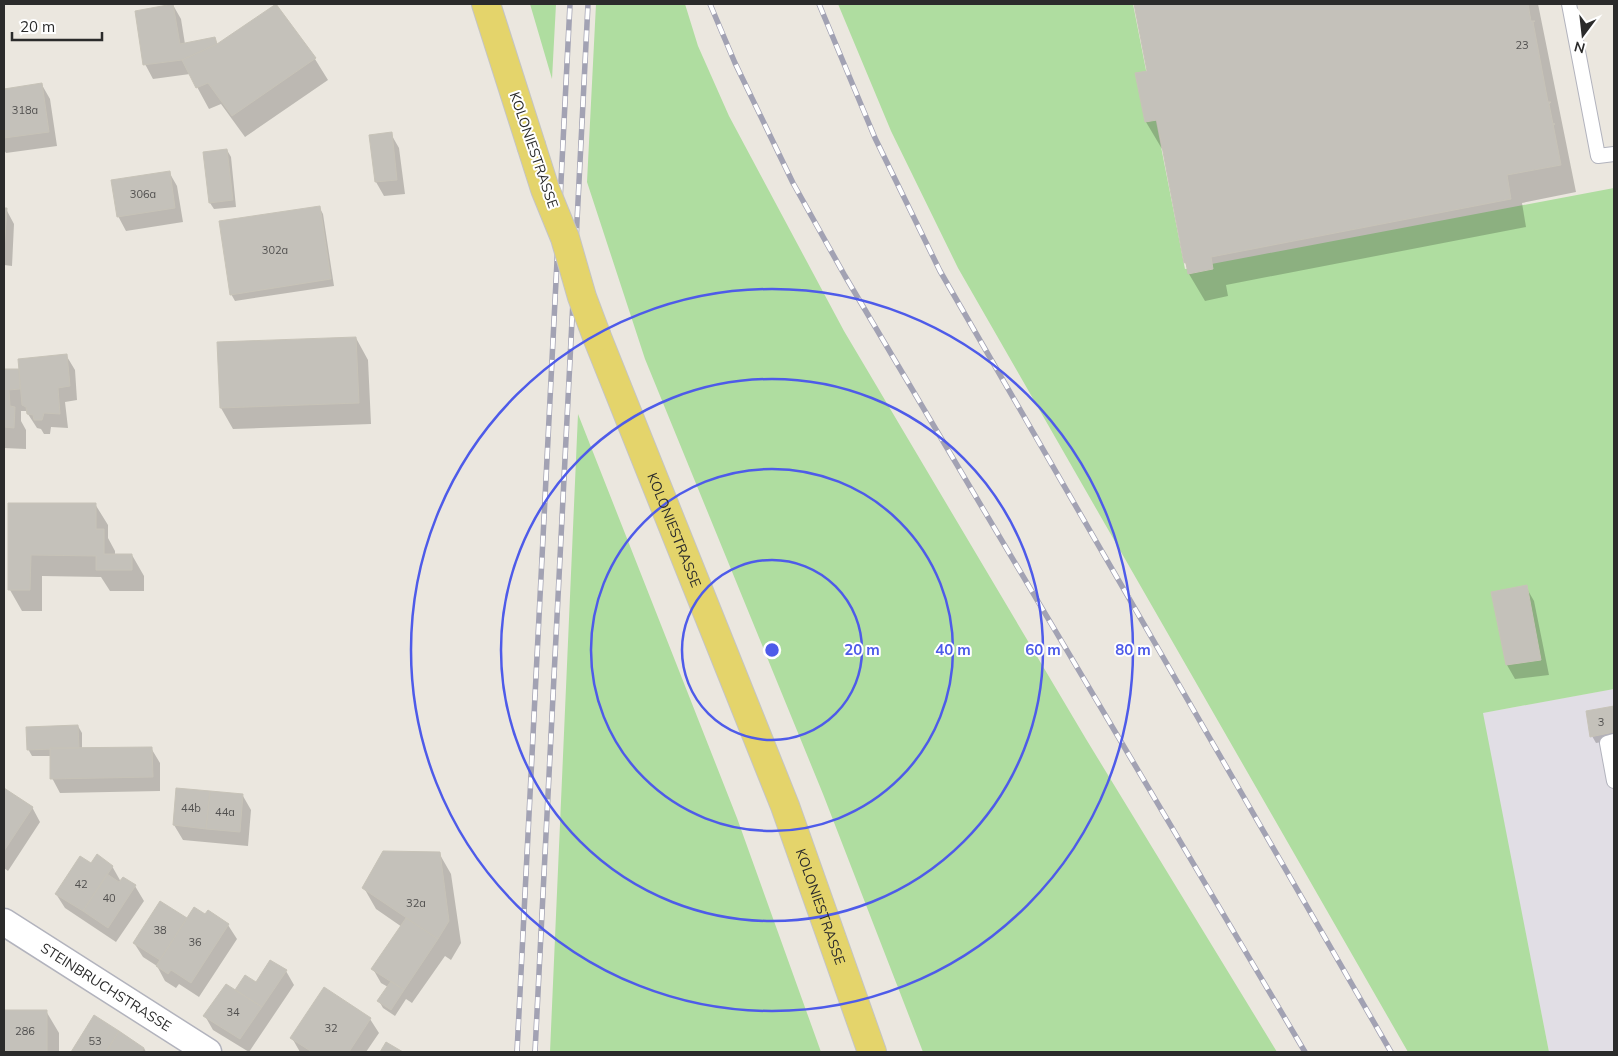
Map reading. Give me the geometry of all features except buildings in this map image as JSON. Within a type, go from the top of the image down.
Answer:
[{"type":"main road","name":"KOLONIESTRASSE","points":[[486,4],[545,189],[566,238],[582,297],[785,806],[872,1052]]},
{"type":"street","name":"STEINBRUCHSTRASSE","points":[[4,922],[208,1052]]},
{"type":"lane","points":[[1569,4],[1598,156],[1614,154]]},
{"type":"lane","points":[[1614,742],[1607,743],[1614,781]]},
{"type":"shaded area","points":[[1614,689],[1614,1052],[1549,1052],[1482,713]]},
{"type":"green space","points":[[530,4],[556,4],[552,79]]},
{"type":"green space","points":[[596,4],[685,4],[698,46],[729,116],[844,331],[1086,739],[1277,1052],[923,1052],[823,794],[645,359],[587,182]]},
{"type":"green space","points":[[838,4],[1133,4],[1185,269],[1614,188],[1614,689],[1483,713],[1549,1052],[1408,1052],[958,268],[891,131]]},
{"type":"green space","points":[[578,414],[737,818],[821,1052],[550,1052]]},
{"type":"railway","points":[[517,1052],[570,4]]},
{"type":"railway","points":[[535,1052],[588,4]]},
{"type":"railway","points":[[710,4],[735,63],[793,183],[845,276],[1305,1052]]},
{"type":"railway","points":[[819,4],[875,138],[940,271],[1391,1052]]}]
